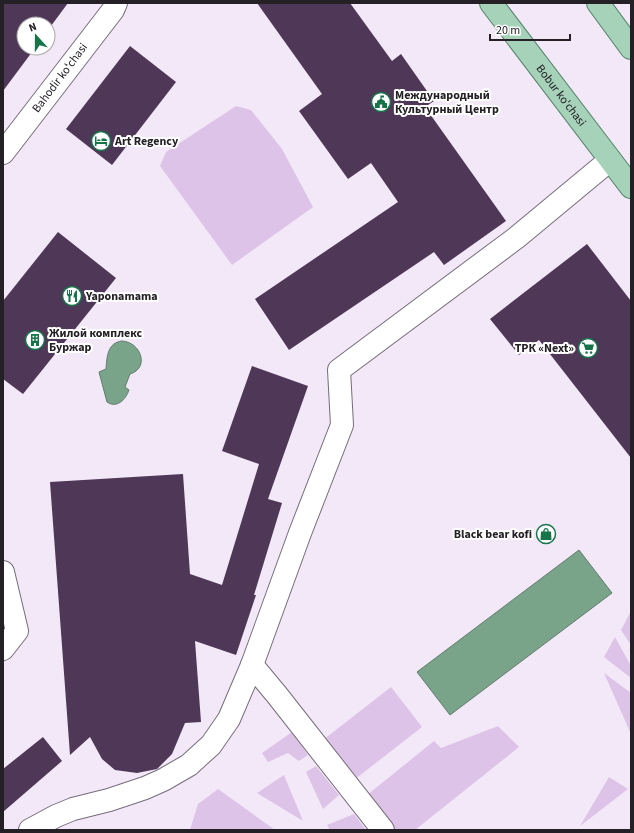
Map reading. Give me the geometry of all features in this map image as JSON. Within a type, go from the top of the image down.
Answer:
[{"type":"main road","name":"Bobur ko'chasi","points":[[491,3],[631,187]]},
{"type":"main road","points":[[598,3],[631,48]]},
{"type":"street","name":"Bahodir koʻchasi","points":[[3,153],[113,10],[116,3]]},
{"type":"street","points":[[30,830],[73,808],[109,800],[145,788],[170,777],[189,765],[211,745],[229,719],[252,665],[300,533],[342,425],[339,370],[516,238],[610,160]]},
{"type":"street","points":[[3,572],[17,632],[3,649]]},
{"type":"street","points":[[252,665],[383,830]]},
{"type":"shaded area","points":[[236,106],[251,110],[282,149],[313,207],[232,265],[160,166],[166,152]]},
{"type":"shaded area","points":[[122,341],[129,342],[138,350],[141,356],[141,361],[140,366],[136,371],[130,374],[125,387],[129,390],[126,397],[118,404],[111,404],[107,402],[99,372],[106,369],[109,351],[113,345]]},
{"type":"shaded area","points":[[579,550],[612,593],[450,715],[417,672]]},
{"type":"shaded area","points":[[631,611],[631,645],[621,630]]},
{"type":"shaded area","points":[[615,637],[631,666],[631,678],[604,657]]},
{"type":"shaded area","points":[[604,673],[631,693],[631,734]]},
{"type":"shaded area","points":[[391,687],[422,727],[354,780],[323,740]]},
{"type":"shaded area","points":[[498,726],[519,747],[415,830],[394,830],[367,795],[434,741],[441,748]]},
{"type":"shaded area","points":[[292,732],[308,755],[299,761],[288,753],[268,762],[262,753]]},
{"type":"shaded area","points":[[316,766],[339,795],[323,809],[306,772]]},
{"type":"shaded area","points":[[284,775],[303,821],[257,793]]},
{"type":"shaded area","points":[[609,777],[628,789],[580,826]]},
{"type":"shaded area","points":[[218,789],[275,830],[190,830],[198,804]]},
{"type":"shaded area","points":[[354,814],[366,830],[330,830],[327,825]]},
{"type":"building","points":[[3,3],[68,3],[56,19],[56,16],[16,16],[16,56],[29,56],[3,91]]},
{"type":"building","points":[[257,3],[350,3],[392,61],[401,54],[434,101],[425,107],[506,221],[444,265],[434,252],[289,350],[255,299],[398,202],[371,163],[348,179],[299,111],[322,94]]},
{"type":"building","points":[[130,46],[176,82],[112,165],[66,129]]},
{"type":"building","name":"Жилой комплекс Буржар","points":[[58,232],[116,278],[23,394],[3,379],[3,301]]},
{"type":"building","name":"ТРК «Next»","points":[[587,244],[631,301],[631,458],[539,340],[519,355],[490,319]]},
{"type":"building","points":[[252,366],[308,386],[268,499],[282,503],[254,595],[256,595],[236,655],[195,641],[201,722],[185,723],[172,754],[157,769],[137,773],[115,770],[102,759],[90,737],[70,755],[50,482],[183,474],[190,574],[222,585],[259,464],[222,451]]},
{"type":"building","points":[[43,737],[62,761],[3,812],[3,769]]},
{"type":"place","name":"Международный Культурный Центр","points":[[381,102]]},
{"type":"place","name":"Art Regency","points":[[101,141]]},
{"type":"place","name":"Yaponamama","points":[[72,296]]},
{"type":"place","name":"Жилой комплекс Буржар","points":[[35,340]]},
{"type":"place","name":"ТРК «Next»","points":[[588,348]]},
{"type":"place","name":"Black bear kofi","points":[[546,534]]}]
